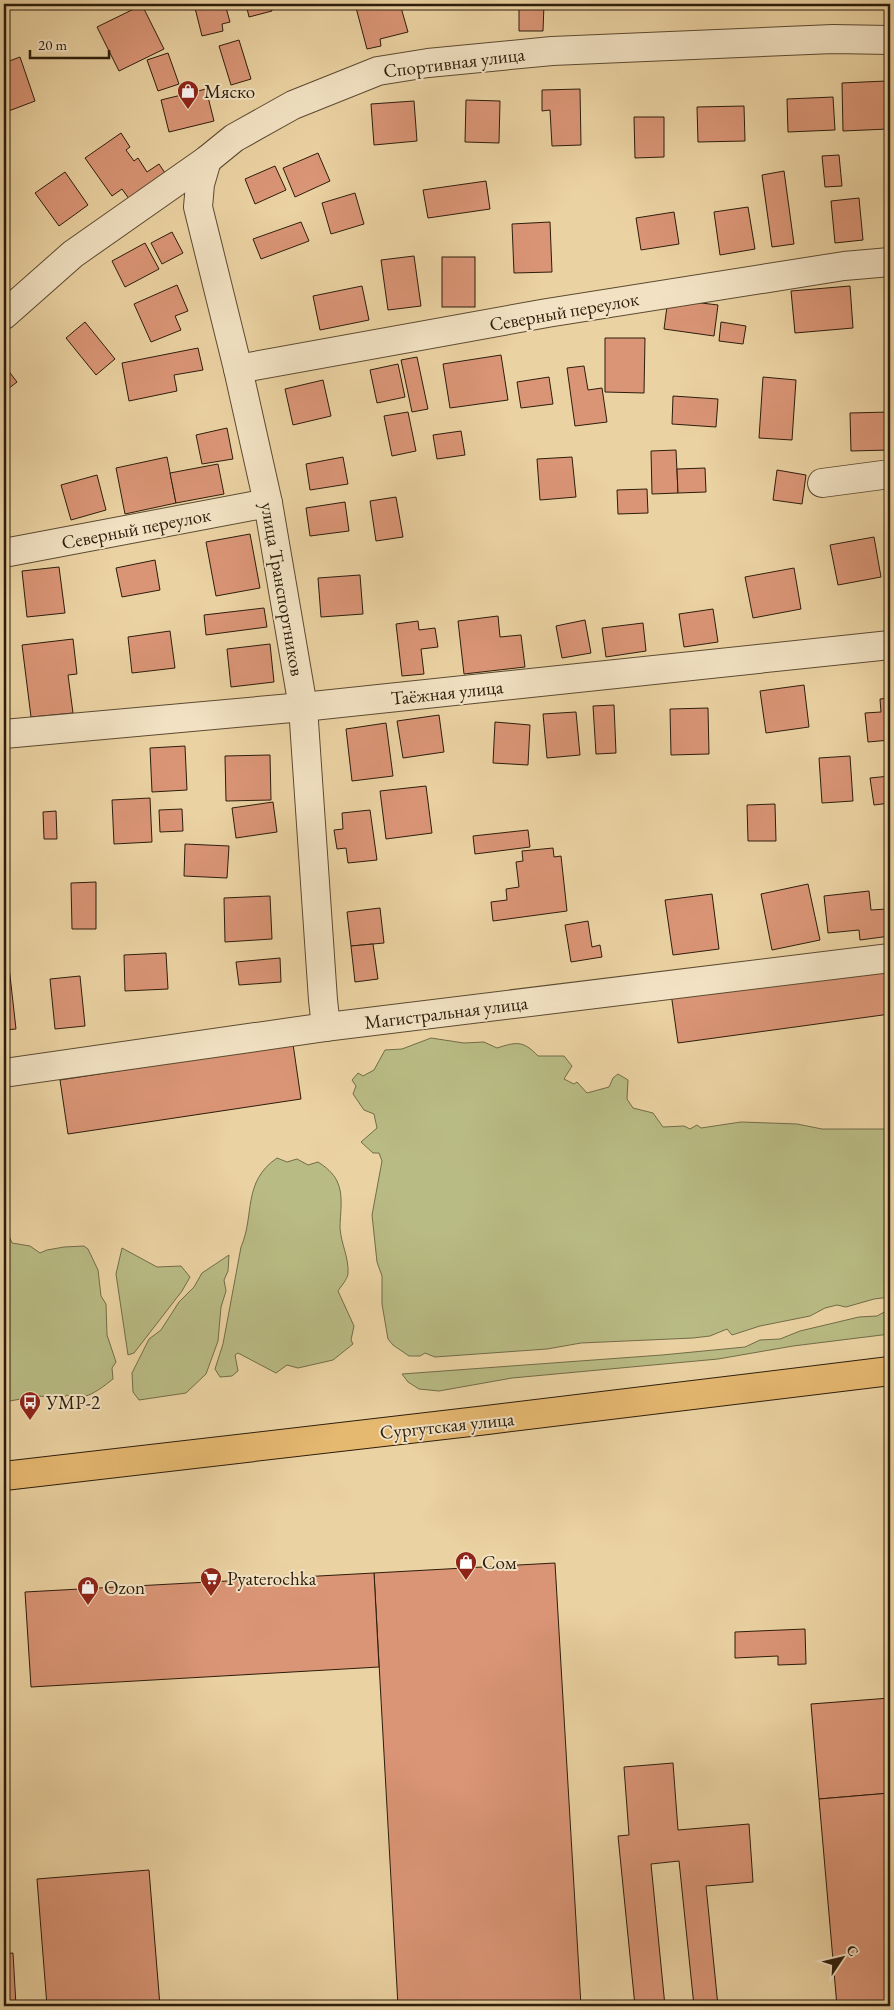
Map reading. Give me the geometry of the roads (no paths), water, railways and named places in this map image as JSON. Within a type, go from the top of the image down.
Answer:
[{"type":"main road","name":"Сургутская улица","points":[[4,1476],[890,1371]]},
{"type":"street","name":"Спортивная улица","points":[[4,315],[73,254],[207,160],[234,138],[293,105],[378,71],[428,63],[552,51],[833,39],[890,40]]},
{"type":"street","name":"улица Транспортников","points":[[207,160],[200,184],[198,207],[238,369],[268,503],[303,707],[326,1027]]},
{"type":"street","name":"Северный переулок","points":[[238,369],[547,313],[844,266],[890,262]]},
{"type":"street","points":[[822,483],[890,474]]},
{"type":"street","name":"Северный переулок","points":[[4,553],[268,503]]},
{"type":"street","name":"Таёжная улица","points":[[4,734],[303,707],[890,645]]},
{"type":"street","name":"Магистральная улица","points":[[4,1073],[326,1027],[890,958]]},
{"type":"place","name":"Мяско","points":[[188,110]]},
{"type":"place","name":"УМР-2","points":[[30,1421]]},
{"type":"place","name":"Сом","points":[[466,1581]]},
{"type":"place","name":"Pyaterochka","points":[[211,1597]]},
{"type":"place","name":"Ozon","points":[[88,1606]]}]
